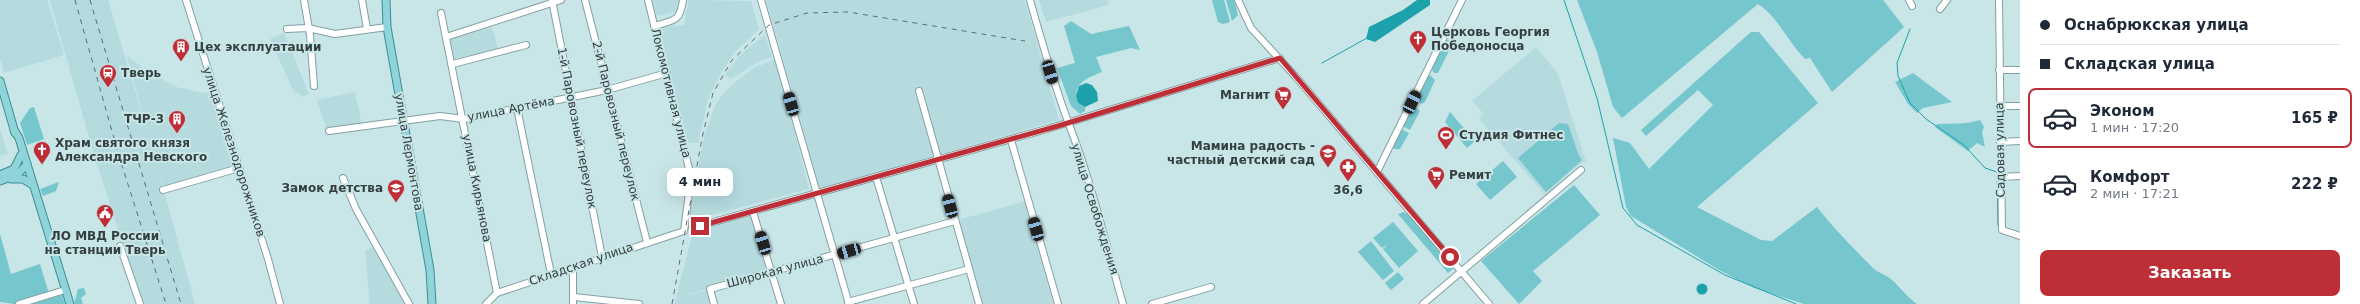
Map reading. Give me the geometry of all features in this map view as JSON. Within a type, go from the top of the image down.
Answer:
[{"type":"main road","name":"улица Лермонтова","points":[[386,0],[388,27],[430,270],[432,304]]},
{"type":"main road","points":[[0,81],[21,155],[70,304]]},
{"type":"main road","points":[[14,130],[26,169]]},
{"type":"main road","points":[[2,178],[12,171],[18,164],[21,155]]},
{"type":"main road","points":[[12,171],[26,169]]},
{"type":"main road","points":[[2,178],[26,169]]},
{"type":"main road","points":[[2,178],[23,179],[31,182]]},
{"type":"street","name":"улица Железнодорожников","points":[[186,0],[280,304]]},
{"type":"street","points":[[304,0],[314,86]]},
{"type":"street","points":[[362,0],[367,29]]},
{"type":"street","points":[[446,37],[552,1],[561,0]]},
{"type":"street","name":"2-й Паровозный переулок","points":[[585,0],[647,242]]},
{"type":"street","name":"Локомотивная улица","points":[[648,0],[667,72],[691,177],[684,230],[680,231]]},
{"type":"street","points":[[654,26],[677,19],[681,14],[683,0]]},
{"type":"street","points":[[761,0],[848,303],[969,269]]},
{"type":"street","name":"улица Освобождения","points":[[1030,0],[1056,93],[1068,123],[1123,304]]},
{"type":"street","points":[[1238,0],[1250,27],[1280,58],[1489,304]]},
{"type":"street","points":[[1377,172],[1462,0]]},
{"type":"street","points":[[1940,9],[1947,0]]},
{"type":"street","name":"Садовая улица","points":[[1998,0],[2002,230],[2020,236]]},
{"type":"street","name":"1-й Паровозный переулок","points":[[552,1],[602,257]]},
{"type":"street","name":"улица Кирьянова","points":[[441,13],[453,64],[497,293]]},
{"type":"street","points":[[287,29],[308,28],[335,34],[388,27]]},
{"type":"street","points":[[453,64],[526,45]]},
{"type":"street","points":[[692,228],[1011,140],[1280,58]]},
{"type":"street","points":[[1999,70],[2020,70]]},
{"type":"street","name":"улица Артёма","points":[[329,131],[440,116],[464,119],[608,90],[667,72]]},
{"type":"street","points":[[919,91],[979,304]]},
{"type":"street","points":[[2000,106],[2020,106]]},
{"type":"street","points":[[517,108],[551,274]]},
{"type":"street","points":[[1011,140],[1058,304]]},
{"type":"street","points":[[2000,142],[2020,141]]},
{"type":"street","points":[[164,190],[239,168]]},
{"type":"street","points":[[1423,304],[1580,170]]},
{"type":"street","points":[[2001,177],[2020,176]]},
{"type":"street","points":[[876,177],[914,304]]},
{"type":"street","points":[[343,178],[356,209],[409,304]]},
{"type":"street","points":[[753,212],[781,304]]},
{"type":"street","name":"Широкая улица","points":[[714,304],[710,289],[955,221]]},
{"type":"street","name":"Складская улица","points":[[486,304],[497,293],[680,231]]},
{"type":"street","points":[[120,246],[140,304]]},
{"type":"street","points":[[573,267],[573,304]]},
{"type":"street","points":[[1152,304],[1211,287]]},
{"type":"street","points":[[20,304],[65,290]]},
{"type":"street","points":[[574,297],[639,304]]},
{"type":"shaded area","points":[[0,0],[47,0],[64,55],[4,73],[0,58]]},
{"type":"shaded area","points":[[50,0],[108,0],[148,134],[127,56],[148,72],[179,88],[210,94],[234,167],[164,188],[156,162],[195,304],[142,304],[92,148]]},
{"type":"shaded area","points":[[652,0],[679,0],[678,11],[657,16]]},
{"type":"shaded area","points":[[689,0],[751,1],[759,29],[734,53],[722,71],[708,99],[698,143],[688,143],[658,31],[660,27],[684,25]]},
{"type":"shaded area","points":[[766,0],[1025,0],[1059,120],[820,189]]},
{"type":"shaded area","points":[[1039,0],[1108,0],[1109,5],[1046,22]]},
{"type":"shaded area","points":[[1212,0],[1224,0],[1230,22],[1223,24],[1218,22]]},
{"type":"shaded area","points":[[1226,0],[1234,0],[1238,15],[1232,21]]},
{"type":"shaded area","points":[[1417,0],[1430,0],[1430,5],[1375,42],[1366,39],[1369,27],[1403,10]]},
{"type":"shaded area","points":[[1577,0],[1883,0],[1904,27],[1832,92],[1810,58],[1805,59],[1777,23],[1765,9],[1758,4],[1622,118],[1613,107],[1597,52]]},
{"type":"shaded area","points":[[1071,21],[1091,34],[1129,26],[1140,50],[1131,48],[1096,57],[1102,72],[1086,79],[1079,86],[1077,91],[1078,103],[1085,107],[1085,111],[1080,114],[1071,106],[1057,68],[1075,63],[1064,26]]},
{"type":"shaded area","points":[[492,27],[498,50],[455,61],[450,39]]},
{"type":"shaded area","points":[[1751,32],[1759,32],[1818,103],[1697,207],[1761,240],[1772,241],[1817,207],[1837,231],[1874,269],[1890,278],[1917,304],[1804,304],[1754,288],[1719,270],[1631,216],[1626,207],[1613,138],[1630,143],[1649,169],[1713,105],[1698,90],[1646,136],[1641,130]]},
{"type":"shaded area","points":[[284,33],[309,94],[302,97],[299,92],[295,94],[270,39]]},
{"type":"shaded area","points":[[765,35],[772,57],[758,62],[731,79],[725,75],[742,53]]},
{"type":"shaded area","points":[[1446,39],[1453,43],[1438,73],[1434,73],[1431,68]]},
{"type":"shaded area","points":[[1536,47],[1558,74],[1586,162],[1580,164],[1545,195],[1479,119],[1484,114],[1472,101]]},
{"type":"shaded area","points":[[776,59],[809,189],[697,219],[690,213],[704,136],[716,104],[723,94],[739,79],[754,68]]},
{"type":"shaded area","points":[[1913,73],[1952,102],[1923,108],[1917,113],[1908,104],[1895,82]]},
{"type":"shaded area","points":[[1430,75],[1435,80],[1425,102],[1421,104],[1416,99],[1427,77]]},
{"type":"shaded area","points":[[1086,83],[1092,85],[1097,92],[1098,101],[1085,107],[1078,103],[1076,96],[1079,86]]},
{"type":"shaded area","points":[[355,92],[362,125],[327,130],[317,100]]},
{"type":"shaded area","points":[[1415,106],[1420,111],[1410,130],[1402,126],[1412,107]]},
{"type":"shaded area","points":[[34,107],[44,139],[27,145],[20,123],[30,108]]},
{"type":"shaded area","points":[[1450,112],[1475,141],[1467,148],[1445,122]]},
{"type":"shaded area","points":[[1980,120],[1984,127],[1982,132],[1985,147],[1977,143],[1968,151],[1935,127],[1937,124],[1964,123]]},
{"type":"shaded area","points":[[1559,123],[1568,124],[1579,156],[1582,160],[1546,192],[1518,158]]},
{"type":"shaded area","points":[[0,129],[8,154],[0,156]]},
{"type":"shaded area","points":[[1401,129],[1409,133],[1400,149],[1394,149],[1393,145]]},
{"type":"shaded area","points":[[1503,161],[1517,177],[1490,200],[1476,184]]},
{"type":"shaded area","points":[[59,182],[56,191],[43,196],[40,189]]},
{"type":"shaded area","points":[[1574,185],[1600,215],[1533,271],[1542,281],[1519,304],[1481,261]]},
{"type":"shaded area","points":[[1026,201],[1053,304],[983,304],[958,220]]},
{"type":"shaded area","points":[[1403,212],[1408,214],[1454,268],[1448,273],[1398,214]]},
{"type":"shaded area","points":[[751,214],[768,271],[676,298],[693,232]]},
{"type":"shaded area","points":[[1393,222],[1418,251],[1399,268],[1383,249],[1388,244],[1382,248],[1373,238]]},
{"type":"shaded area","points":[[0,234],[11,274],[40,264],[49,294],[14,304],[0,302]]},
{"type":"shaded area","points":[[1371,241],[1394,271],[1383,280],[1358,252]]},
{"type":"shaded area","points":[[375,247],[406,304],[370,304],[365,250]]},
{"type":"shaded area","points":[[1398,272],[1404,279],[1391,290],[1385,283]]},
{"type":"shaded area","points":[[1702,283],[1706,285],[1708,289],[1706,293],[1702,295],[1698,293],[1696,289],[1698,285]]},
{"type":"shaded area","points":[[84,288],[86,294],[81,298],[83,304],[74,304],[78,289]]},
{"type":"shaded area","points":[[708,290],[712,304],[674,304],[676,298]]},
{"type":"shaded area","points":[[62,295],[65,304],[24,304]]},
{"type":"waterway","points":[[1564,0],[1597,98],[1623,208],[1637,225],[1725,275],[1796,304]]},
{"type":"waterway","points":[[1910,29],[1897,63],[1898,76],[1910,103],[1926,119],[1964,145],[1985,168],[1997,172],[1998,225]]},
{"type":"waterway","points":[[1322,63],[1367,38]]},
{"type":"waterway","points":[[2005,67],[2020,67]]},
{"type":"railway","points":[[75,0],[119,156],[166,304]]},
{"type":"railway","points":[[90,0],[181,304]]},
{"type":"railway","points":[[672,304],[702,138],[713,93],[732,60],[769,25],[807,13],[848,12],[1025,41]]},
{"type":"place","name":"Церковь Георгия Победоносца","points":[[1418,54]]},
{"type":"place","name":"Цех эксплуатации","points":[[181,62]]},
{"type":"place","name":"Тверь","points":[[108,88]]},
{"type":"place","name":"Магнит","points":[[1283,110]]},
{"type":"place","name":"ТЧР-3","points":[[177,134]]},
{"type":"place","name":"Студия Фитнес","points":[[1446,150]]},
{"type":"place","name":"Храм святого князя Александра Невского","points":[[42,165]]},
{"type":"place","name":"Мамина радость - частный детский сад","points":[[1328,168]]},
{"type":"place","name":"36,6","points":[[1348,182]]},
{"type":"place","name":"Ремит","points":[[1436,190]]},
{"type":"place","name":"Замок детства","points":[[396,203]]},
{"type":"place","name":"ЛО МВД России на станции Тверь","points":[[105,228]]},
{"type":"route","points":[[700,226],[1058,126],[1280,58],[1450,257]]}]
